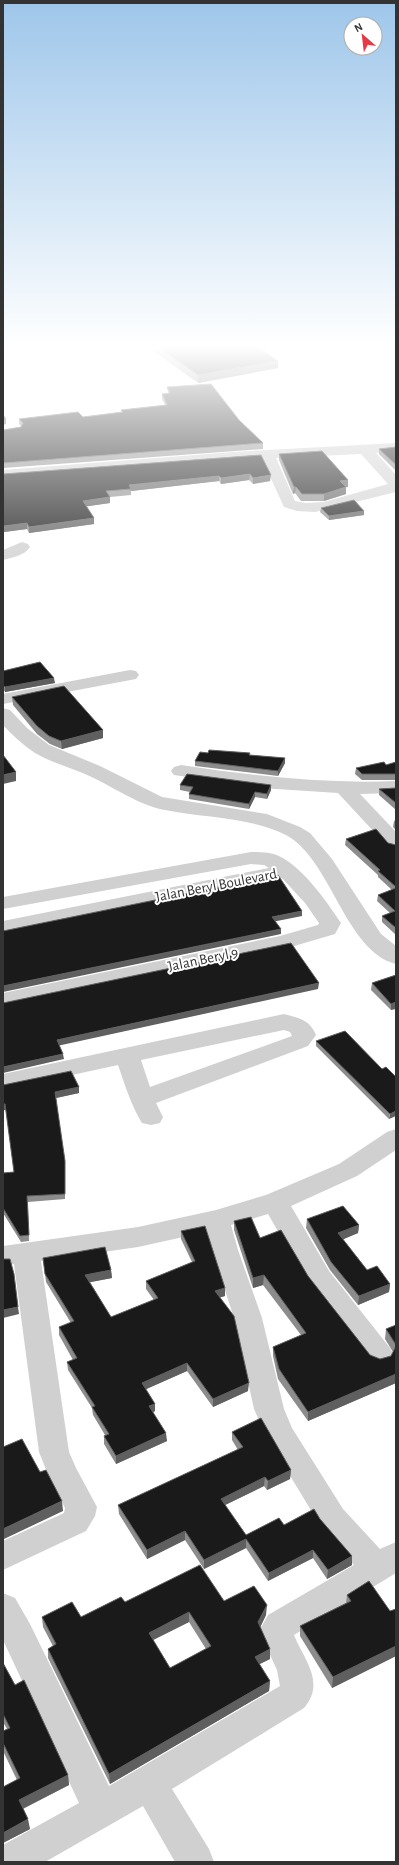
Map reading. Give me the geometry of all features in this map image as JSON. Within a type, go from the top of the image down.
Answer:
[{"type":"street","points":[[3,474],[267,454],[365,450],[396,446]]},
{"type":"street","points":[[267,454],[288,504],[295,507],[320,507],[378,493],[396,485],[365,450]]},
{"type":"street","points":[[3,555],[16,551],[22,547]]},
{"type":"street","points":[[3,699],[130,674]]},
{"type":"street","points":[[3,714],[20,732],[42,749],[93,770],[155,801],[164,804],[267,820],[303,837],[325,863],[358,918],[373,939],[396,957]]},
{"type":"street","points":[[181,771],[230,778],[345,789],[396,787]]},
{"type":"street","points":[[345,789],[396,844]]},
{"type":"street","name":"Jalan Beryl Boulevard","points":[[3,903],[251,858],[273,861],[285,871]]},
{"type":"street","name":"Jalan Beryl Boulevard","points":[[3,928],[285,871]]},
{"type":"street","name":"Jalan Beryl 9","points":[[3,1000],[284,942],[327,929],[330,923],[326,916],[294,878],[285,871]]},
{"type":"street","points":[[3,1082],[127,1055],[284,1022],[298,1025],[304,1035],[300,1041],[146,1108],[127,1055]]},
{"type":"street","points":[[3,1556],[75,1522],[79,1516],[81,1507],[62,1472],[54,1452],[14,1254],[138,1237],[216,1220],[275,1202],[348,1170],[396,1138]]},
{"type":"street","points":[[275,1202],[320,1278],[380,1356]]},
{"type":"street","points":[[9,1862],[101,1809],[149,1784],[292,1698],[297,1689],[297,1680],[278,1640],[276,1631],[280,1626],[386,1562],[332,1518],[280,1434],[269,1409],[248,1318],[224,1250],[216,1220]]},
{"type":"street","points":[[3,1608],[18,1635],[101,1809]]},
{"type":"street","points":[[149,1784],[196,1862]]},
{"type":"building","points":[[3,434],[254,434],[263,443],[3,463]]},
{"type":"building","points":[[396,447],[396,465],[379,449]]},
{"type":"building","points":[[322,451],[348,480],[340,481],[346,487],[324,494],[302,494],[296,487],[294,487],[279,454]]},
{"type":"building","points":[[261,455],[271,475],[253,478],[250,474],[221,478],[219,476],[129,485],[131,489],[106,491],[110,497],[83,501],[94,518],[29,527],[27,523],[3,525],[3,474]]},
{"type":"building","points":[[354,500],[364,511],[329,516],[321,508]]},
{"type":"building","points":[[40,662],[54,678],[5,687],[3,685],[3,671]]},
{"type":"building","points":[[64,686],[103,730],[61,741],[49,736],[37,726],[12,697]]},
{"type":"building","points":[[209,750],[250,753],[249,755],[285,758],[278,771],[195,761],[200,752],[208,753]]},
{"type":"building","points":[[3,755],[16,772],[3,775]]},
{"type":"building","points":[[384,762],[386,765],[396,762],[396,774],[362,774],[356,768]]},
{"type":"building","points":[[187,774],[271,785],[267,794],[255,792],[249,804],[189,794],[193,787],[180,785]]},
{"type":"building","points":[[396,788],[396,803],[379,789]]},
{"type":"building","points":[[376,829],[388,843],[396,845],[396,887],[346,839]]},
{"type":"building","points":[[278,875],[302,911],[272,917],[281,929],[3,986],[3,931]]},
{"type":"building","points":[[396,888],[396,928],[382,916],[395,911],[378,895]]},
{"type":"building","points":[[291,943],[319,983],[57,1040],[63,1054],[3,1067],[3,1003]]},
{"type":"building","points":[[396,975],[396,1002],[391,1004],[372,983]]},
{"type":"building","points":[[345,1031],[382,1069],[386,1067],[396,1077],[396,1111],[390,1114],[316,1041]]},
{"type":"building","points":[[71,1071],[79,1087],[55,1092],[65,1161],[65,1194],[27,1196],[29,1235],[20,1236],[3,1208],[3,1173],[14,1172],[5,1104],[3,1104],[3,1085]]},
{"type":"building","points":[[343,1206],[359,1225],[338,1233],[367,1270],[377,1266],[390,1284],[359,1296],[331,1262],[307,1219]]},
{"type":"building","points":[[251,1217],[260,1238],[281,1230],[308,1276],[370,1355],[380,1359],[391,1356],[396,1346],[396,1374],[308,1412],[279,1369],[273,1347],[306,1333],[264,1275],[253,1278],[234,1221]]},
{"type":"building","points":[[205,1226],[225,1288],[215,1291],[234,1316],[249,1383],[213,1399],[187,1363],[142,1383],[155,1404],[149,1406],[166,1433],[116,1456],[104,1436],[109,1434],[92,1407],[95,1406],[67,1362],[77,1358],[59,1327],[74,1321],[45,1274],[43,1258],[105,1247],[111,1270],[85,1275],[111,1317],[158,1298],[146,1281],[195,1261],[181,1231]]},
{"type":"building","points":[[3,1259],[10,1259],[14,1274],[18,1307],[3,1310]]},
{"type":"building","points":[[396,1325],[396,1345],[386,1329]]},
{"type":"building","points":[[261,1418],[291,1470],[268,1481],[265,1477],[221,1499],[246,1535],[279,1518],[284,1525],[314,1509],[320,1519],[352,1556],[328,1570],[313,1550],[269,1573],[246,1539],[204,1560],[185,1531],[147,1550],[118,1505],[243,1447],[232,1432]]},
{"type":"building","points":[[22,1439],[40,1472],[46,1470],[62,1501],[3,1529],[3,1447]]},
{"type":"building","points":[[200,1565],[224,1601],[254,1586],[267,1605],[258,1622],[270,1649],[255,1657],[270,1681],[109,1774],[48,1649],[56,1644],[42,1617],[72,1602],[81,1617],[121,1597],[125,1602]],"holes":[[[189,1612],[211,1646],[170,1668],[149,1633]]]},
{"type":"building","points":[[369,1581],[390,1611],[396,1609],[396,1646],[333,1677],[300,1626],[351,1601],[347,1595]]},
{"type":"building","points":[[3,1663],[15,1685],[24,1680],[68,1775],[19,1800],[28,1819],[3,1833],[3,1787],[20,1778],[3,1743],[3,1731],[10,1728],[3,1714]]}]
